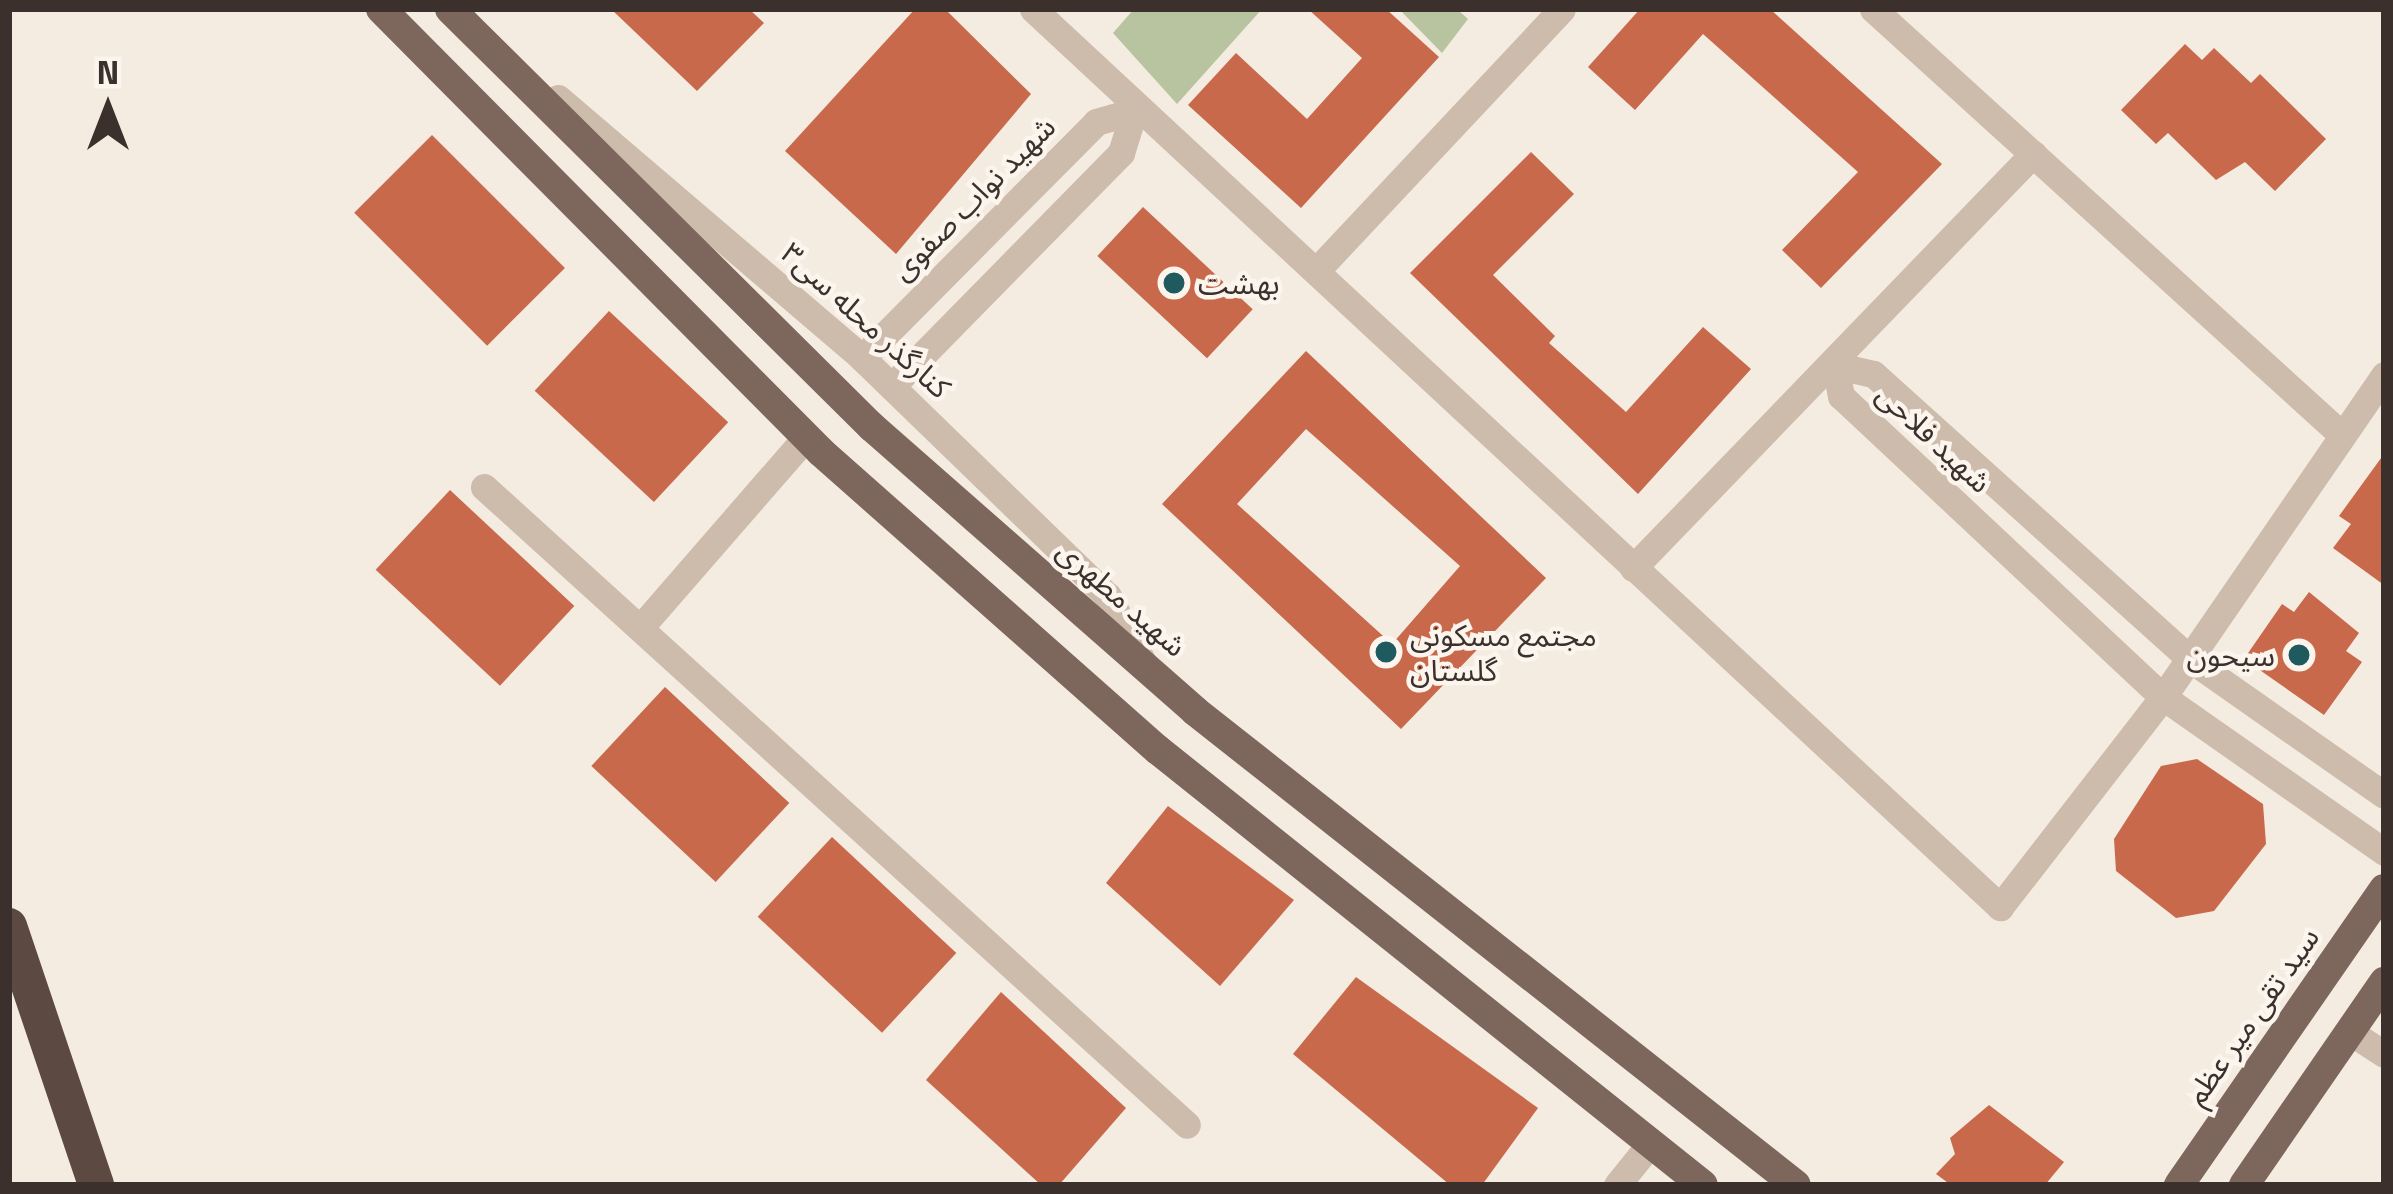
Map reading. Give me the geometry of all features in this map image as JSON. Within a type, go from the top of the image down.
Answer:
[{"type":"highway","points":[[9,926],[96,1185]]},
{"type":"main road","points":[[381,9],[806,437],[1158,750],[1703,1185]]},
{"type":"main road","name":"شهید مطهری","points":[[450,9],[499,64],[872,427],[1146,668],[1528,982],[1796,1185]]},
{"type":"main road","name":"سید تقی میر عظم","points":[[2179,1185],[2384,889]]},
{"type":"main road","points":[[2244,1185],[2384,982]]},
{"type":"street","points":[[1034,9],[1134,111],[1316,272],[2000,907],[2163,697],[2384,375]]},
{"type":"street","points":[[1316,272],[1562,9]]},
{"type":"street","points":[[1873,9],[2342,435]]},
{"type":"street","name":"کنارگذر محله سی۳","points":[[499,64],[549,91],[892,386],[1108,596],[1146,668]]},
{"type":"street","points":[[892,386],[1121,153],[1134,111]]},
{"type":"street","name":"شهید نواب صفوی","points":[[862,358],[1096,122],[1134,111]]},
{"type":"street","points":[[1634,568],[1835,365],[2033,154]]},
{"type":"street","points":[[905,313],[910,346],[931,346]]},
{"type":"street","name":"شهید فلاحی","points":[[2379,791],[2190,659],[1873,374],[1835,365],[1841,396],[2163,697],[2384,852]]},
{"type":"street","points":[[640,628],[806,437]]},
{"type":"street","points":[[484,488],[1186,1125]]},
{"type":"street","points":[[2350,829],[2371,827],[2381,813],[2379,791]]},
{"type":"street","points":[[2350,1032],[2384,1054]]},
{"type":"street","points":[[1617,1185],[1650,1144]]},
{"type":"green space","points":[[1134,9],[1262,9],[1177,104],[1113,33]]},
{"type":"green space","points":[[1399,9],[1457,9],[1468,19],[1442,53]]},
{"type":"building","points":[[611,9],[749,9],[764,23],[697,91]]},
{"type":"building","points":[[915,9],[945,9],[1031,94],[896,254],[785,151]]},
{"type":"building","points":[[1308,9],[1386,9],[1439,57],[1301,208],[1188,105],[1236,53],[1307,119],[1362,58]]},
{"type":"building","points":[[1640,9],[1770,9],[1942,164],[1821,288],[1782,250],[1858,172],[1703,34],[1635,110],[1588,67]]},
{"type":"building","points":[[2185,44],[2202,60],[2214,48],[2251,83],[2260,74],[2326,139],[2275,191],[2245,162],[2216,180],[2168,133],[2156,144],[2121,110]]},
{"type":"building","points":[[432,135],[565,268],[487,346],[354,213]]},
{"type":"building","points":[[1531,152],[1574,194],[1493,275],[1555,336],[1549,343],[1626,412],[1703,327],[1751,369],[1638,494],[1410,273]]},
{"type":"building","name":"بهشت","points":[[1143,207],[1253,309],[1207,358],[1097,256]]},
{"type":"building","points":[[609,311],[728,422],[654,502],[535,391]]},
{"type":"building","points":[[1306,351],[1546,578],[1401,729],[1162,504]],"holes":[[[1306,429],[1460,566],[1392,644],[1237,504]]]},
{"type":"building","points":[[2384,454],[2384,585],[2333,548],[2351,524],[2339,516]]},
{"type":"building","points":[[450,490],[574,606],[500,686],[376,570]]},
{"type":"building","name":"سیحون","points":[[2309,592],[2359,633],[2346,651],[2362,662],[2324,715],[2244,659],[2282,604],[2294,612]]},
{"type":"building","points":[[665,687],[789,803],[716,882],[591,766]]},
{"type":"building","points":[[2197,759],[2263,804],[2266,844],[2214,911],[2176,918],[2116,871],[2114,839],[2161,766]]},
{"type":"building","points":[[1168,806],[1294,900],[1220,986],[1106,883]]},
{"type":"building","points":[[832,837],[956,953],[882,1033],[758,917]]},
{"type":"building","points":[[1356,977],[1538,1108],[1482,1185],[1450,1185],[1293,1054]]},
{"type":"building","points":[[1001,992],[1126,1108],[1059,1185],[1041,1185],[926,1080]]},
{"type":"building","points":[[1989,1105],[2064,1162],[2045,1185],[1951,1185],[1936,1174],[1955,1154],[1950,1138]]},
{"type":"place","name":"بهشت","points":[[1174,283]]},
{"type":"place","name":"مجتمع مسکونی گلستان","points":[[1386,652]]},
{"type":"place","name":"سیحون","points":[[2299,655]]}]
